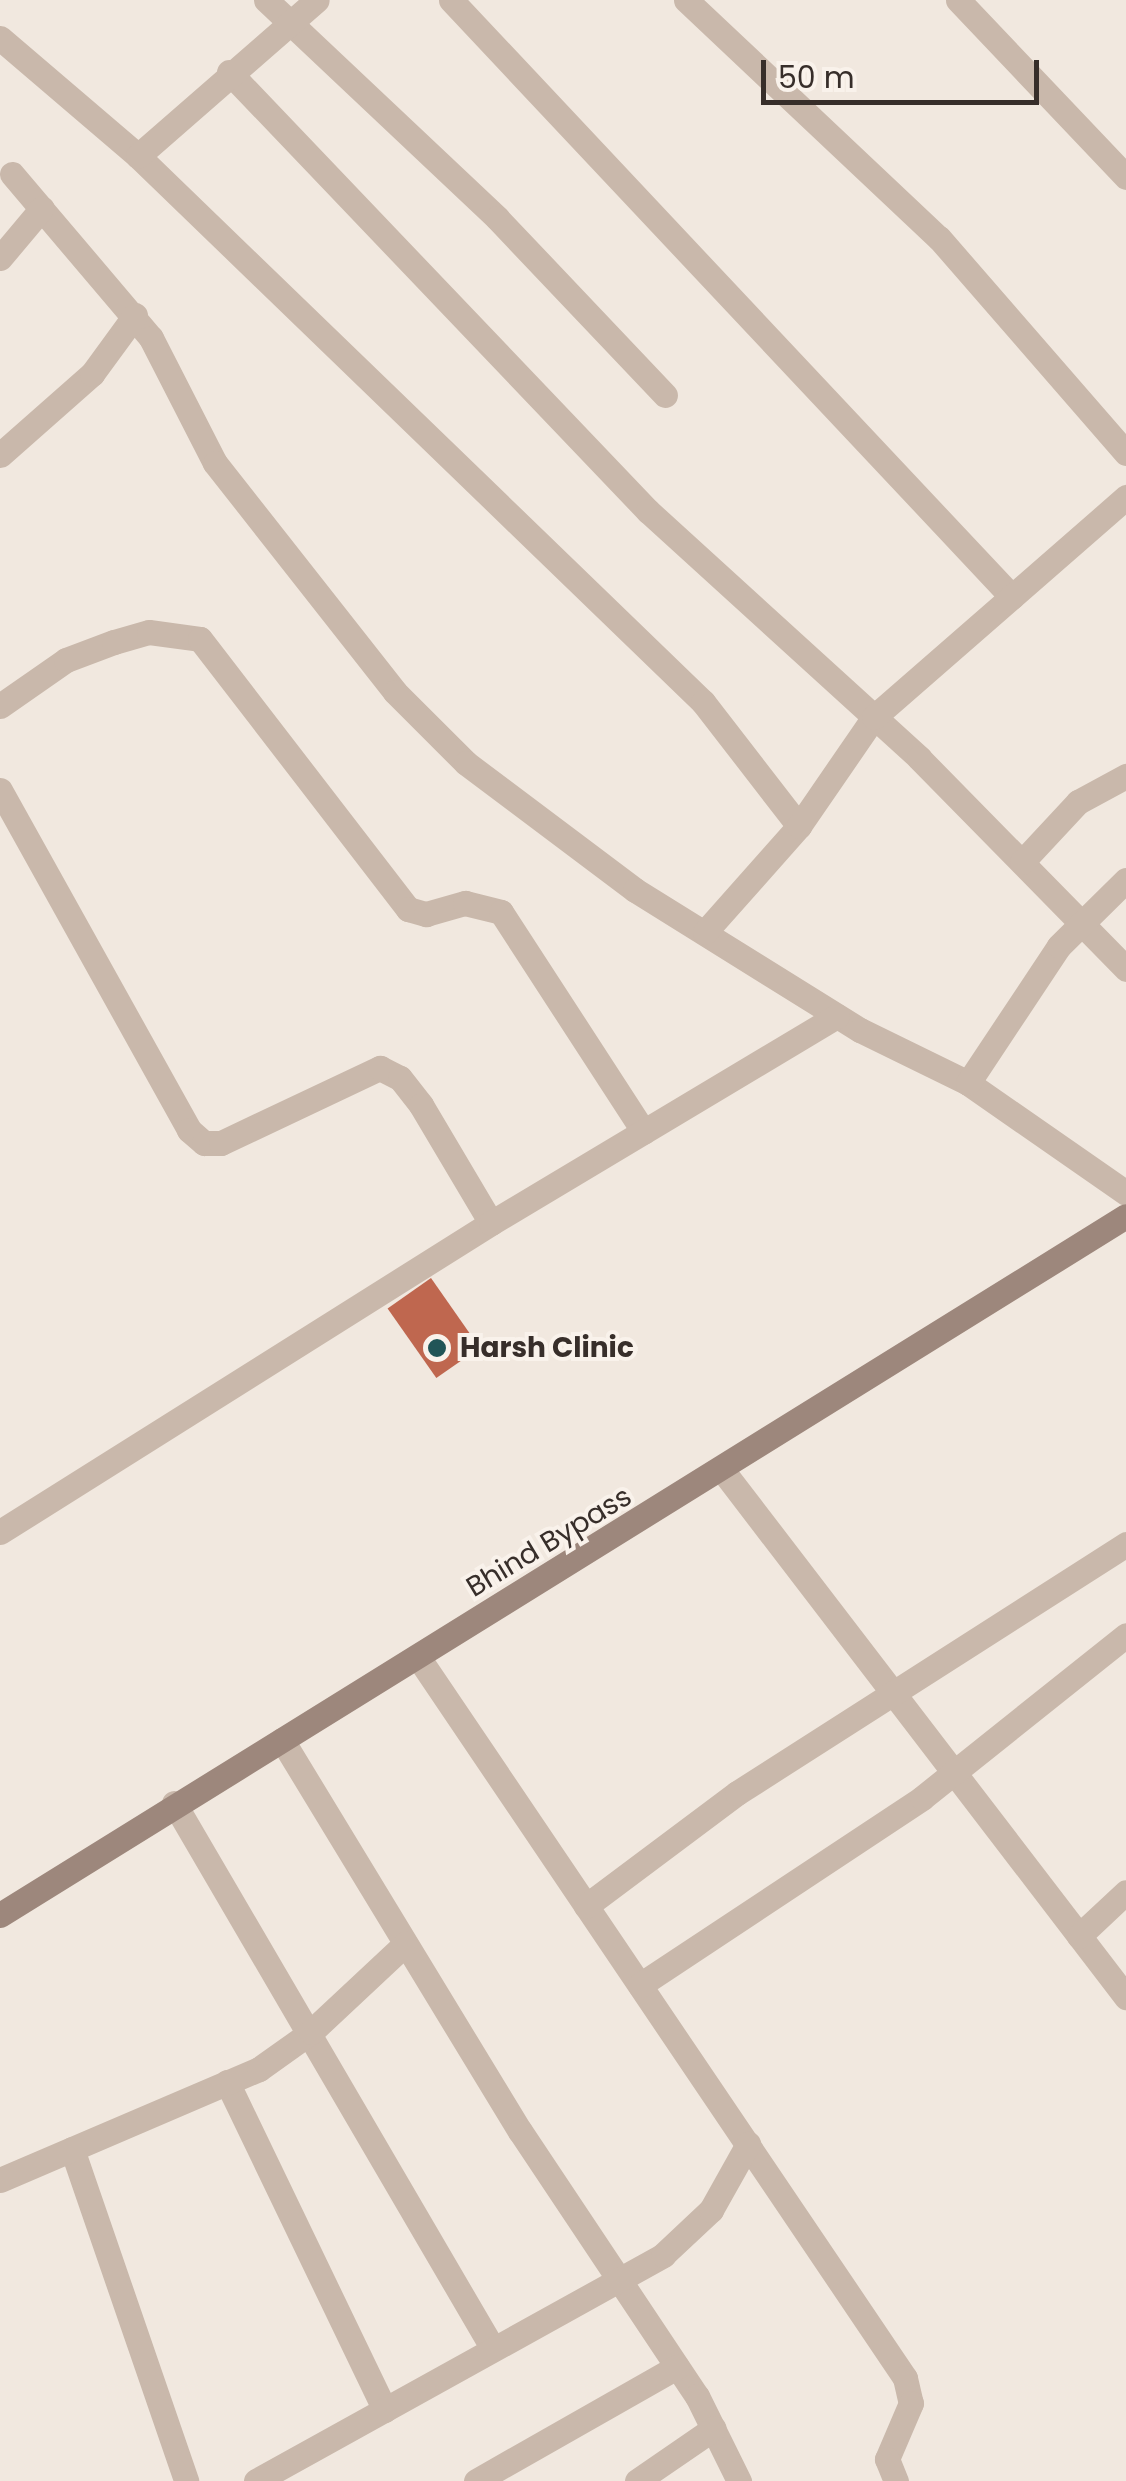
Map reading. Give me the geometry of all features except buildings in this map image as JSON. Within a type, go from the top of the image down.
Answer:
[{"type":"street","points":[[266,0],[291,19],[497,218],[666,395]]},
{"type":"street","points":[[138,156],[229,72],[317,0]]},
{"type":"street","points":[[450,0],[1012,597]]},
{"type":"street","points":[[686,0],[939,238],[1126,453]]},
{"type":"street","points":[[958,0],[1126,178]]},
{"type":"street","points":[[0,38],[138,156],[704,702],[799,826]]},
{"type":"street","points":[[229,72],[648,510],[874,717],[1126,969]]},
{"type":"street","points":[[12,174],[134,315],[215,463],[413,712],[542,824],[837,1016],[968,1082],[1126,1192]]},
{"type":"street","points":[[0,258],[42,208]]},
{"type":"street","points":[[2,449],[92,374],[134,315]]},
{"type":"street","points":[[706,932],[799,826],[874,717],[1126,497]]},
{"type":"street","points":[[0,706],[66,660],[114,642],[149,632],[200,639],[408,910],[426,914],[465,903],[501,912],[644,1132]]},
{"type":"street","points":[[1022,862],[1078,802],[1126,776]]},
{"type":"street","points":[[0,790],[189,1130],[204,1143],[221,1144],[380,1068],[400,1078],[420,1105],[491,1223]]},
{"type":"street","points":[[968,1082],[1080,922],[1126,880]]},
{"type":"street","points":[[0,1532],[491,1223],[837,1016]]},
{"type":"street","name":"Bhind Bypass","points":[[0,1914],[174,1803],[724,1471],[1126,1216]]},
{"type":"street","points":[[724,1471],[892,1696],[1126,1997]]},
{"type":"street","points":[[586,1906],[737,1793],[1126,1544]]},
{"type":"street","points":[[640,1985],[954,1773],[1126,1634]]},
{"type":"street","points":[[418,1657],[904,2378],[911,2402],[887,2458],[894,2481]]},
{"type":"street","points":[[282,1740],[617,2280],[677,2367],[714,2428],[739,2481]]},
{"type":"street","points":[[174,1803],[494,2350]]},
{"type":"street","points":[[1079,1936],[1126,1892]]},
{"type":"street","points":[[0,2180],[227,2082],[311,2032],[406,1944]]},
{"type":"street","points":[[227,2082],[384,2410]]},
{"type":"street","points":[[256,2481],[494,2350],[691,2234],[748,2144]]},
{"type":"street","points":[[72,2149],[186,2481]]},
{"type":"street","points":[[476,2481],[677,2367]]},
{"type":"street","points":[[638,2481],[714,2428]]},
{"type":"place","name":"Harsh Clinic","points":[[437,1348]]}]
